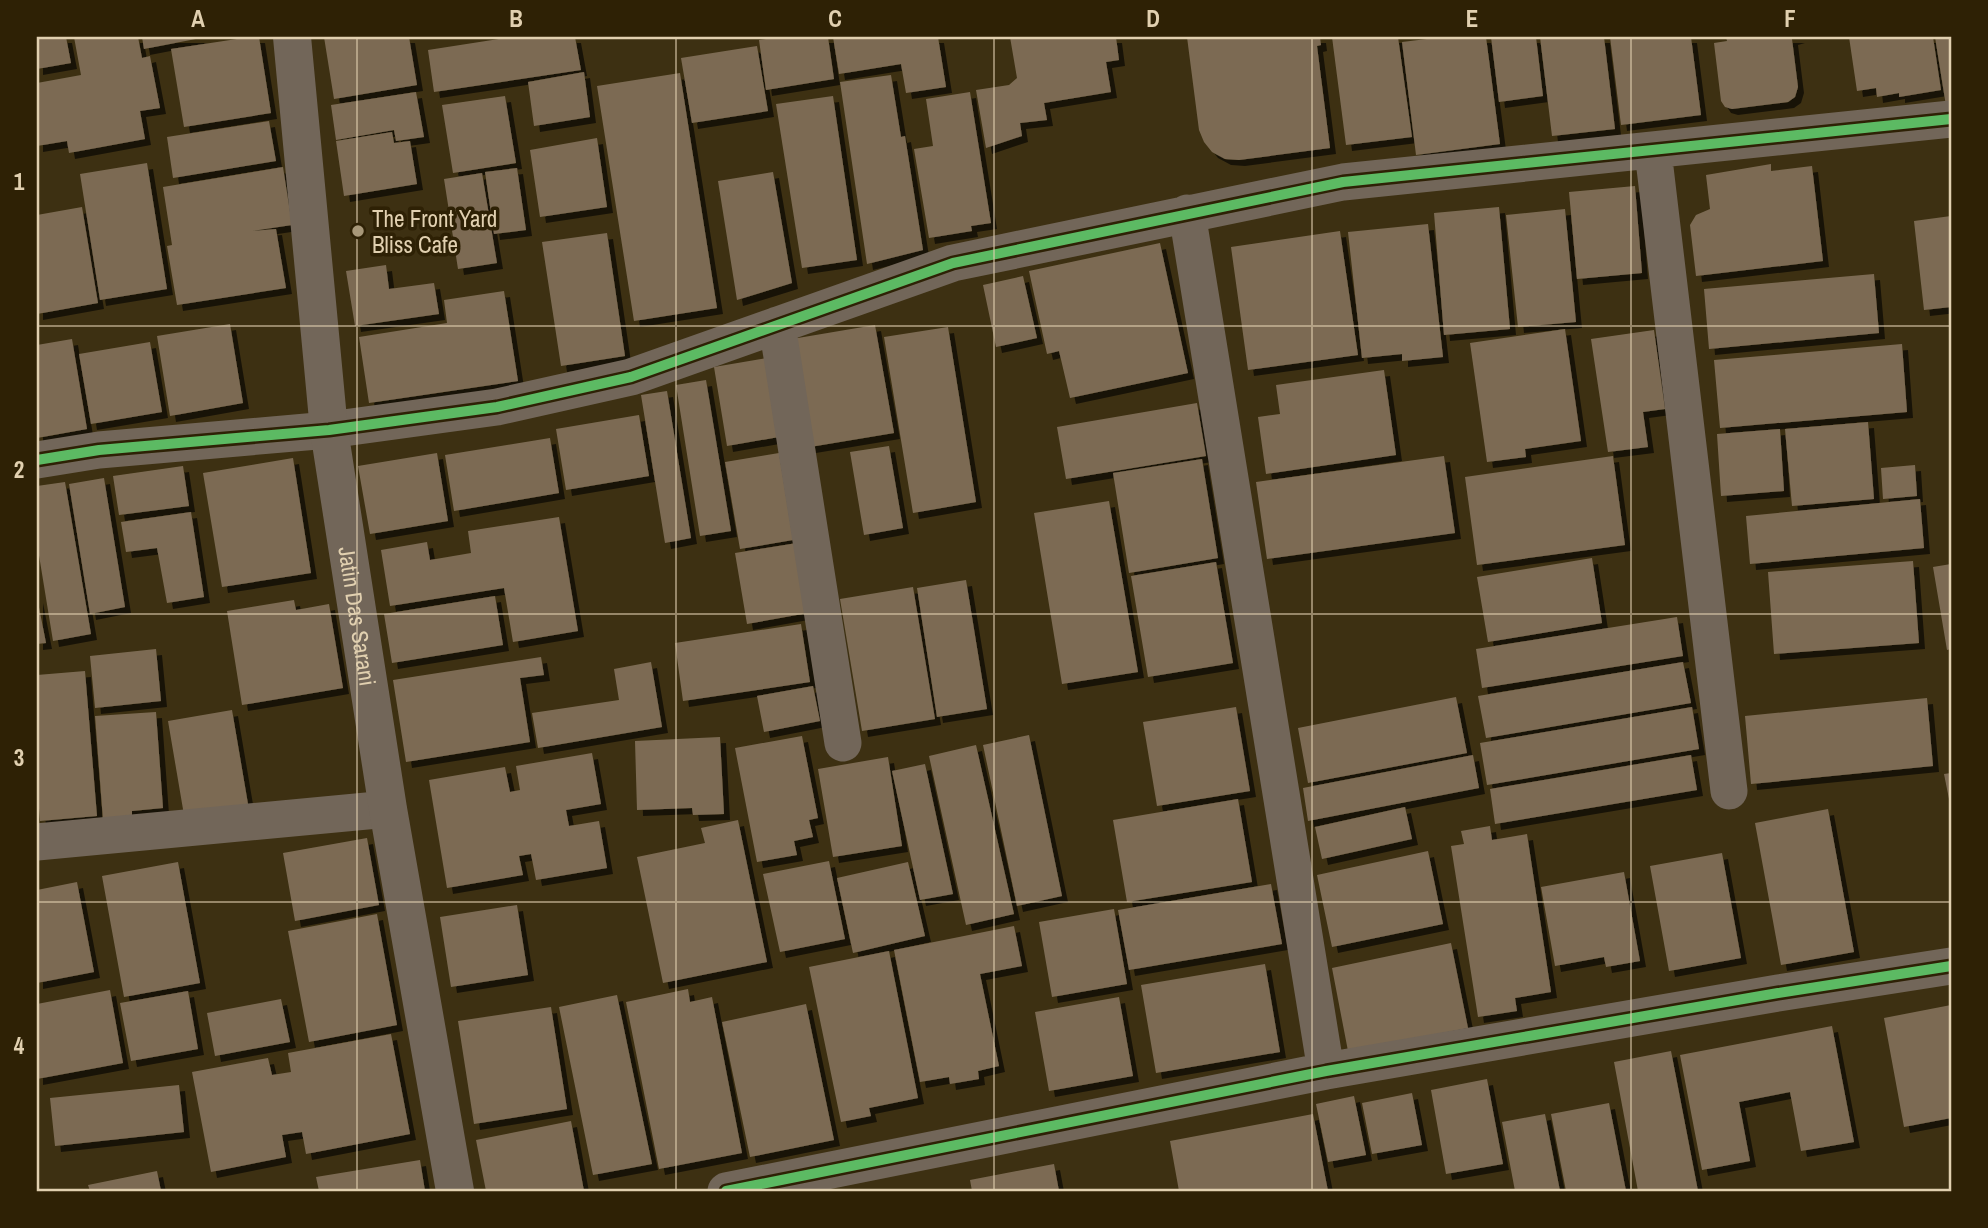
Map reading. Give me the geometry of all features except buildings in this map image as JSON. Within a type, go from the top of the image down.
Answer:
[{"type":"street","name":"Jatin Das Sarani","points":[[292,37],[329,430],[388,809],[455,1191]]},
{"type":"street","points":[[37,460],[99,450],[329,430],[497,407],[631,377],[953,263],[1343,182],[1951,120]]},
{"type":"street","points":[[1653,151],[1729,790]]},
{"type":"street","points":[[1187,213],[1326,1071]]},
{"type":"street","points":[[776,325],[843,743]]},
{"type":"street","points":[[37,842],[388,809]]},
{"type":"street","points":[[726,1191],[1326,1071],[1764,995],[1951,966]]},
{"type":"cycle path","points":[[37,460],[99,450],[329,430],[497,407],[631,377],[953,263],[1343,182],[1951,119]]},
{"type":"cycle path","points":[[726,1191],[1326,1071],[1951,966]]},
{"type":"place","name":"The Front Yard Bliss Cafe","points":[[358,231]]}]
